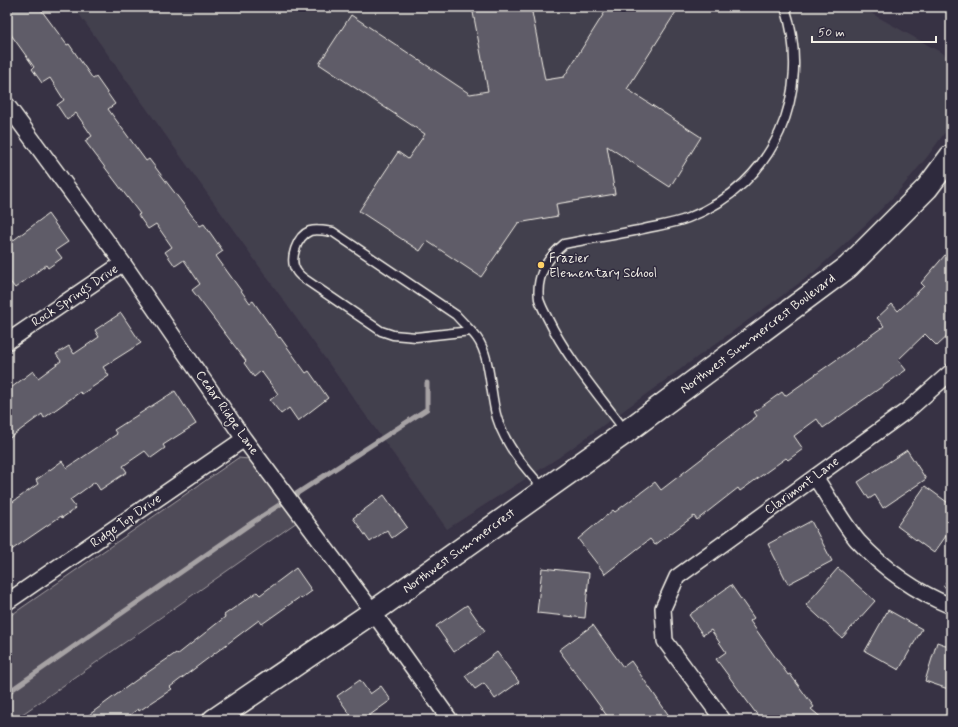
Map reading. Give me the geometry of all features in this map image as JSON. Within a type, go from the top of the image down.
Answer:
[{"type":"street","name":"Cedar Ridge Lane","points":[[7,104],[123,263],[244,439],[373,612],[450,720]]},
{"type":"street","name":"Northwest Summercrest Boulevard","points":[[544,489],[626,432],[848,267],[927,188],[951,156]]},
{"type":"street","name":"Rock Springs Drive","points":[[7,342],[123,263]]},
{"type":"street","name":"Clarimont Lane","points":[[723,720],[665,641],[663,608],[677,577],[909,409],[951,372]]},
{"type":"street","name":"Ridge Top Drive","points":[[7,602],[244,439]]},
{"type":"street","points":[[815,477],[858,540],[898,578],[938,601],[951,606]]},
{"type":"street","name":"Northwest Summercrest","points":[[373,612],[544,489]]},
{"type":"street","points":[[214,720],[373,612]]},
{"type":"lane","points":[[626,432],[562,346],[550,322],[540,300],[539,282],[544,266],[552,254],[564,244],[667,224],[688,218],[708,209],[746,181],[763,162],[777,140],[788,113],[794,87],[795,58],[792,29],[784,7]]},
{"type":"lane","points":[[471,331],[404,337],[381,331],[296,272],[293,259],[302,236],[311,231],[332,232],[456,315],[471,331],[478,339],[484,353],[497,419],[506,440],[528,472],[544,489]]},
{"type":"shaded area","name":"Frazier Elementary School","points":[[74,7],[860,7],[951,58],[951,124],[927,157],[897,193],[813,273],[558,458],[447,529]]},
{"type":"shaded area","points":[[238,458],[249,459],[257,466],[297,522],[14,720],[7,720],[7,618]]},
{"type":"building","points":[[7,7],[39,7],[67,45],[69,44],[93,79],[96,77],[115,104],[108,109],[146,161],[149,159],[200,226],[204,224],[223,251],[216,256],[250,303],[253,301],[306,373],[309,371],[328,398],[298,421],[289,408],[281,414],[270,400],[278,394],[261,371],[254,377],[244,363],[246,361],[192,290],[200,284],[184,260],[175,266],[165,252],[172,247],[156,224],[148,229],[138,215],[140,214],[85,141],[92,136],[76,113],[67,120],[57,105],[64,100],[50,78],[42,83],[32,69],[34,67],[7,29]]},
{"type":"building","points":[[472,7],[531,7],[545,80],[564,77],[608,7],[679,7],[627,89],[701,137],[670,187],[607,146],[615,194],[556,204],[558,216],[518,223],[481,277],[427,241],[420,251],[359,211],[398,152],[408,159],[425,134],[319,64],[351,15],[470,94],[488,91]]},
{"type":"building","points":[[48,214],[68,242],[56,250],[62,258],[48,268],[46,265],[15,288],[7,278],[7,245]]},
{"type":"building","points":[[951,248],[951,333],[937,346],[925,334],[898,360],[906,370],[823,428],[817,419],[794,436],[803,449],[788,460],[786,458],[740,491],[738,488],[697,520],[694,516],[655,545],[650,539],[605,574],[578,539],[613,510],[615,512],[655,482],[661,490],[757,416],[754,412],[782,392],[785,396],[884,326],[877,318],[892,304],[898,311],[924,286],[921,283]]},
{"type":"building","points":[[121,313],[141,343],[103,367],[109,376],[82,394],[80,392],[44,418],[42,414],[7,440],[7,391],[33,371],[38,378],[61,361],[56,354],[69,346],[74,354],[99,337],[95,330]]},
{"type":"building","points":[[175,391],[196,424],[163,445],[165,448],[151,458],[145,451],[123,466],[127,472],[100,490],[95,482],[70,500],[76,508],[62,518],[61,516],[7,553],[7,506],[38,484],[36,480],[62,461],[67,468],[117,434],[114,430]]},
{"type":"building","points":[[907,450],[926,479],[883,508],[875,495],[869,499],[858,482]]},
{"type":"building","points":[[925,486],[951,505],[951,529],[934,553],[897,526]]},
{"type":"building","points":[[384,495],[407,527],[392,538],[387,530],[370,542],[353,518]]},
{"type":"building","points":[[811,521],[832,561],[788,584],[768,544]]},
{"type":"building","points":[[296,568],[312,591],[301,599],[300,597],[262,624],[259,620],[170,687],[172,689],[139,711],[138,709],[123,720],[82,720],[135,681],[176,653],[177,655],[225,617],[224,615],[257,592],[260,595]]},
{"type":"building","points":[[542,568],[589,573],[585,618],[537,613]]},
{"type":"building","points":[[838,568],[875,601],[842,638],[806,605]]},
{"type":"building","points":[[731,585],[754,618],[750,621],[788,675],[790,674],[814,707],[811,709],[824,720],[761,720],[716,659],[726,652],[711,630],[703,635],[689,615]]},
{"type":"building","points":[[467,605],[485,631],[454,652],[436,626]]},
{"type":"building","points":[[888,610],[922,629],[899,670],[865,651]]},
{"type":"building","points":[[593,625],[623,667],[631,661],[672,720],[610,720],[559,650]]},
{"type":"building","points":[[937,642],[951,647],[951,690],[925,681]]},
{"type":"building","points":[[497,652],[519,682],[495,699],[484,683],[475,689],[465,676]]},
{"type":"building","points":[[360,680],[370,694],[381,686],[391,700],[363,720],[354,720],[337,696]]},
{"type":"waterway","points":[[7,693],[253,522],[427,409],[427,383]]},
{"type":"place","name":"Frazier Elementary School","points":[[541,265]]}]
